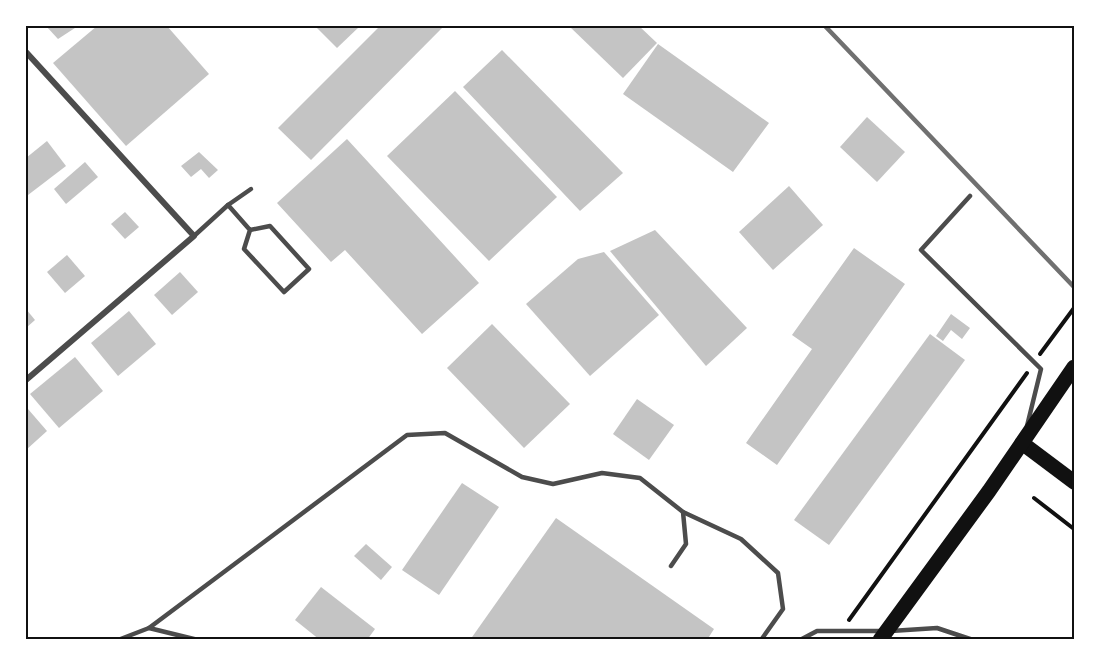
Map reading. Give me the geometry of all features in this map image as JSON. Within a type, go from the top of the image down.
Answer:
[{"type":"main road","points":[[883,635],[1074,367]]},
{"type":"main road","points":[[1022,443],[1074,482]]},
{"type":"street","points":[[26,52],[194,236],[26,380]]},
{"type":"lane","points":[[194,236],[228,205],[251,189]]},
{"type":"lane","points":[[970,196],[921,250],[1041,369],[1022,443]]},
{"type":"lane","points":[[228,205],[250,230]]},
{"type":"lane","points":[[270,226],[309,268],[284,291],[244,249],[250,230],[270,226]]},
{"type":"lane","points":[[118,639],[148,628],[407,435],[445,433],[522,477],[554,484],[602,472],[640,478],[683,512],[741,539],[778,573],[783,609],[761,639]]},
{"type":"lane","points":[[671,566],[686,544],[683,512]]},
{"type":"lane","points":[[148,628],[198,639]]},
{"type":"lane","points":[[800,639],[817,631],[883,635],[937,628],[973,639]]},
{"type":"path","points":[[840,632],[1074,308]]},
{"type":"path","points":[[1034,498],[1074,529]]},
{"type":"building","points":[[46,26],[78,26],[58,39]]},
{"type":"building","points":[[97,26],[167,26],[209,74],[126,146],[53,63]]},
{"type":"building","points":[[315,26],[360,26],[337,48]]},
{"type":"building","points":[[380,26],[444,26],[311,160],[278,128]]},
{"type":"building","points":[[569,26],[639,26],[657,43],[623,78]]},
{"type":"building","points":[[658,44],[769,123],[733,172],[623,94]]},
{"type":"building","points":[[502,50],[623,173],[580,211],[463,87]]},
{"type":"building","points":[[455,91],[557,197],[489,261],[387,156]]},
{"type":"building","points":[[867,117],[905,152],[877,182],[840,147]]},
{"type":"building","points":[[347,139],[479,283],[422,334],[345,250],[331,262],[277,203]]},
{"type":"building","points":[[47,141],[66,166],[28,195],[26,158]]},
{"type":"building","points":[[199,152],[218,170],[209,178],[201,169],[191,177],[181,166]]},
{"type":"building","points":[[85,162],[98,177],[66,204],[54,189]]},
{"type":"building","points":[[789,186],[823,225],[773,270],[739,232]]},
{"type":"building","points":[[125,212],[139,227],[125,239],[111,224]]},
{"type":"building","points":[[655,230],[747,328],[706,366],[610,251]]},
{"type":"building","points":[[854,248],[905,284],[777,465],[746,443],[812,349],[792,335]]},
{"type":"building","points":[[604,252],[659,315],[590,376],[526,304],[578,259]]},
{"type":"building","points":[[67,255],[85,276],[65,293],[47,272]]},
{"type":"building","points":[[180,272],[198,292],[172,315],[154,295]]},
{"type":"building","points":[[26,309],[35,320],[26,328]]},
{"type":"building","points":[[129,311],[156,344],[118,376],[91,343]]},
{"type":"building","points":[[951,314],[970,328],[962,339],[951,330],[943,341],[936,336]]},
{"type":"building","points":[[492,324],[570,404],[524,448],[447,368]]},
{"type":"building","points":[[930,334],[965,360],[829,545],[794,520]]},
{"type":"building","points":[[75,357],[103,391],[59,428],[30,394]]},
{"type":"building","points":[[637,399],[674,425],[649,460],[613,434]]},
{"type":"building","points":[[28,409],[47,431],[26,450],[26,411]]},
{"type":"building","points":[[462,483],[499,507],[439,595],[402,570]]},
{"type":"building","points":[[556,518],[714,629],[707,640],[470,640]]},
{"type":"building","points":[[366,544],[392,567],[381,580],[354,556]]},
{"type":"building","points":[[321,587],[375,629],[367,640],[320,640],[295,620]]},
{"type":"railway","points":[[825,26],[1074,287]]}]
